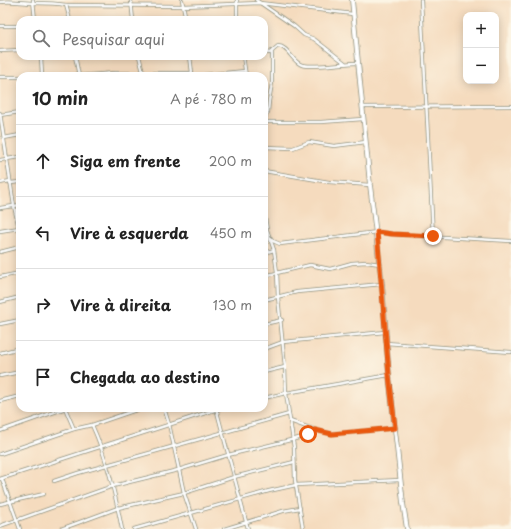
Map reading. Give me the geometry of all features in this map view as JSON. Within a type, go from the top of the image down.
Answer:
[{"type":"main road","points":[[352,0],[370,185],[377,232],[389,375],[400,480],[407,529]]},
{"type":"street","points":[[131,0],[133,16]]},
{"type":"street","points":[[182,0],[185,16]]},
{"type":"street","points":[[237,16],[238,0]]},
{"type":"street","points":[[256,0],[353,14]]},
{"type":"street","points":[[421,0],[433,236]]},
{"type":"street","points":[[0,2],[51,2],[66,5],[183,6],[262,2],[345,63]]},
{"type":"street","points":[[33,2],[35,16]]},
{"type":"street","points":[[66,5],[69,16]]},
{"type":"street","points":[[0,26],[16,26]]},
{"type":"street","points":[[268,52],[272,51],[278,46],[282,46],[298,63],[302,65],[358,63]]},
{"type":"street","points":[[0,51],[16,50]]},
{"type":"street","points":[[268,112],[272,82],[272,51]]},
{"type":"street","points":[[41,60],[42,72]]},
{"type":"street","points":[[76,60],[78,72]]},
{"type":"street","points":[[140,60],[143,72]]},
{"type":"street","points":[[190,60],[192,72]]},
{"type":"street","points":[[232,72],[245,71],[244,60]]},
{"type":"street","points":[[0,77],[16,77]]},
{"type":"street","points":[[362,107],[511,106]]},
{"type":"street","points":[[16,113],[0,115],[16,215]]},
{"type":"street","points":[[268,121],[321,122],[364,119]]},
{"type":"street","points":[[0,137],[16,136]]},
{"type":"street","points":[[268,147],[293,148],[309,142],[334,146],[366,142]]},
{"type":"street","points":[[0,160],[16,158]]},
{"type":"street","points":[[268,172],[329,182],[370,185]]},
{"type":"street","points":[[0,183],[16,182]]},
{"type":"street","points":[[0,208],[14,206]]},
{"type":"street","points":[[0,231],[16,228]]},
{"type":"street","points":[[268,235],[273,242],[280,244],[377,232],[511,241]]},
{"type":"street","points":[[268,235],[274,250],[277,272],[278,297],[282,320],[286,367],[286,393],[293,439],[296,485],[303,529]]},
{"type":"street","points":[[0,252],[16,248]]},
{"type":"street","points":[[268,252],[274,250]]},
{"type":"street","points":[[268,275],[310,265],[330,269],[352,263],[366,262],[380,264]]},
{"type":"street","points":[[0,277],[16,274]]},
{"type":"street","points":[[268,299],[297,292],[382,284]]},
{"type":"street","points":[[0,302],[16,298]]},
{"type":"street","points":[[268,323],[282,320]]},
{"type":"street","points":[[0,324],[16,321]]},
{"type":"street","points":[[268,348],[283,342],[385,332]]},
{"type":"street","points":[[386,343],[511,352]]},
{"type":"street","points":[[0,353],[16,349]]},
{"type":"street","points":[[268,371],[286,367]]},
{"type":"street","points":[[0,376],[16,373]]},
{"type":"street","points":[[268,397],[389,375]]},
{"type":"street","points":[[0,401],[16,397]]},
{"type":"street","points":[[0,430],[54,412]]},
{"type":"street","points":[[67,412],[74,430]]},
{"type":"street","points":[[0,454],[130,412]]},
{"type":"street","points":[[165,412],[184,493],[196,529]]},
{"type":"street","points":[[20,529],[1,478],[41,467],[207,412]]},
{"type":"street","points":[[217,412],[248,529]]},
{"type":"street","points":[[54,481],[289,414]]},
{"type":"street","points":[[290,421],[315,430],[332,434],[395,428]]},
{"type":"street","points":[[92,425],[101,446],[113,486],[122,529]]},
{"type":"street","points":[[0,526],[113,486],[304,436],[315,430]]},
{"type":"street","points":[[60,529],[118,508],[184,493],[234,477],[294,462]]},
{"type":"street","points":[[134,529],[269,491],[296,485],[400,480]]},
{"type":"street","points":[[0,504],[44,494]]},
{"type":"street","points":[[224,529],[283,511],[300,508]]},
{"type":"route","points":[[308,434],[315,430],[332,434],[395,428],[377,232],[433,236]]}]
